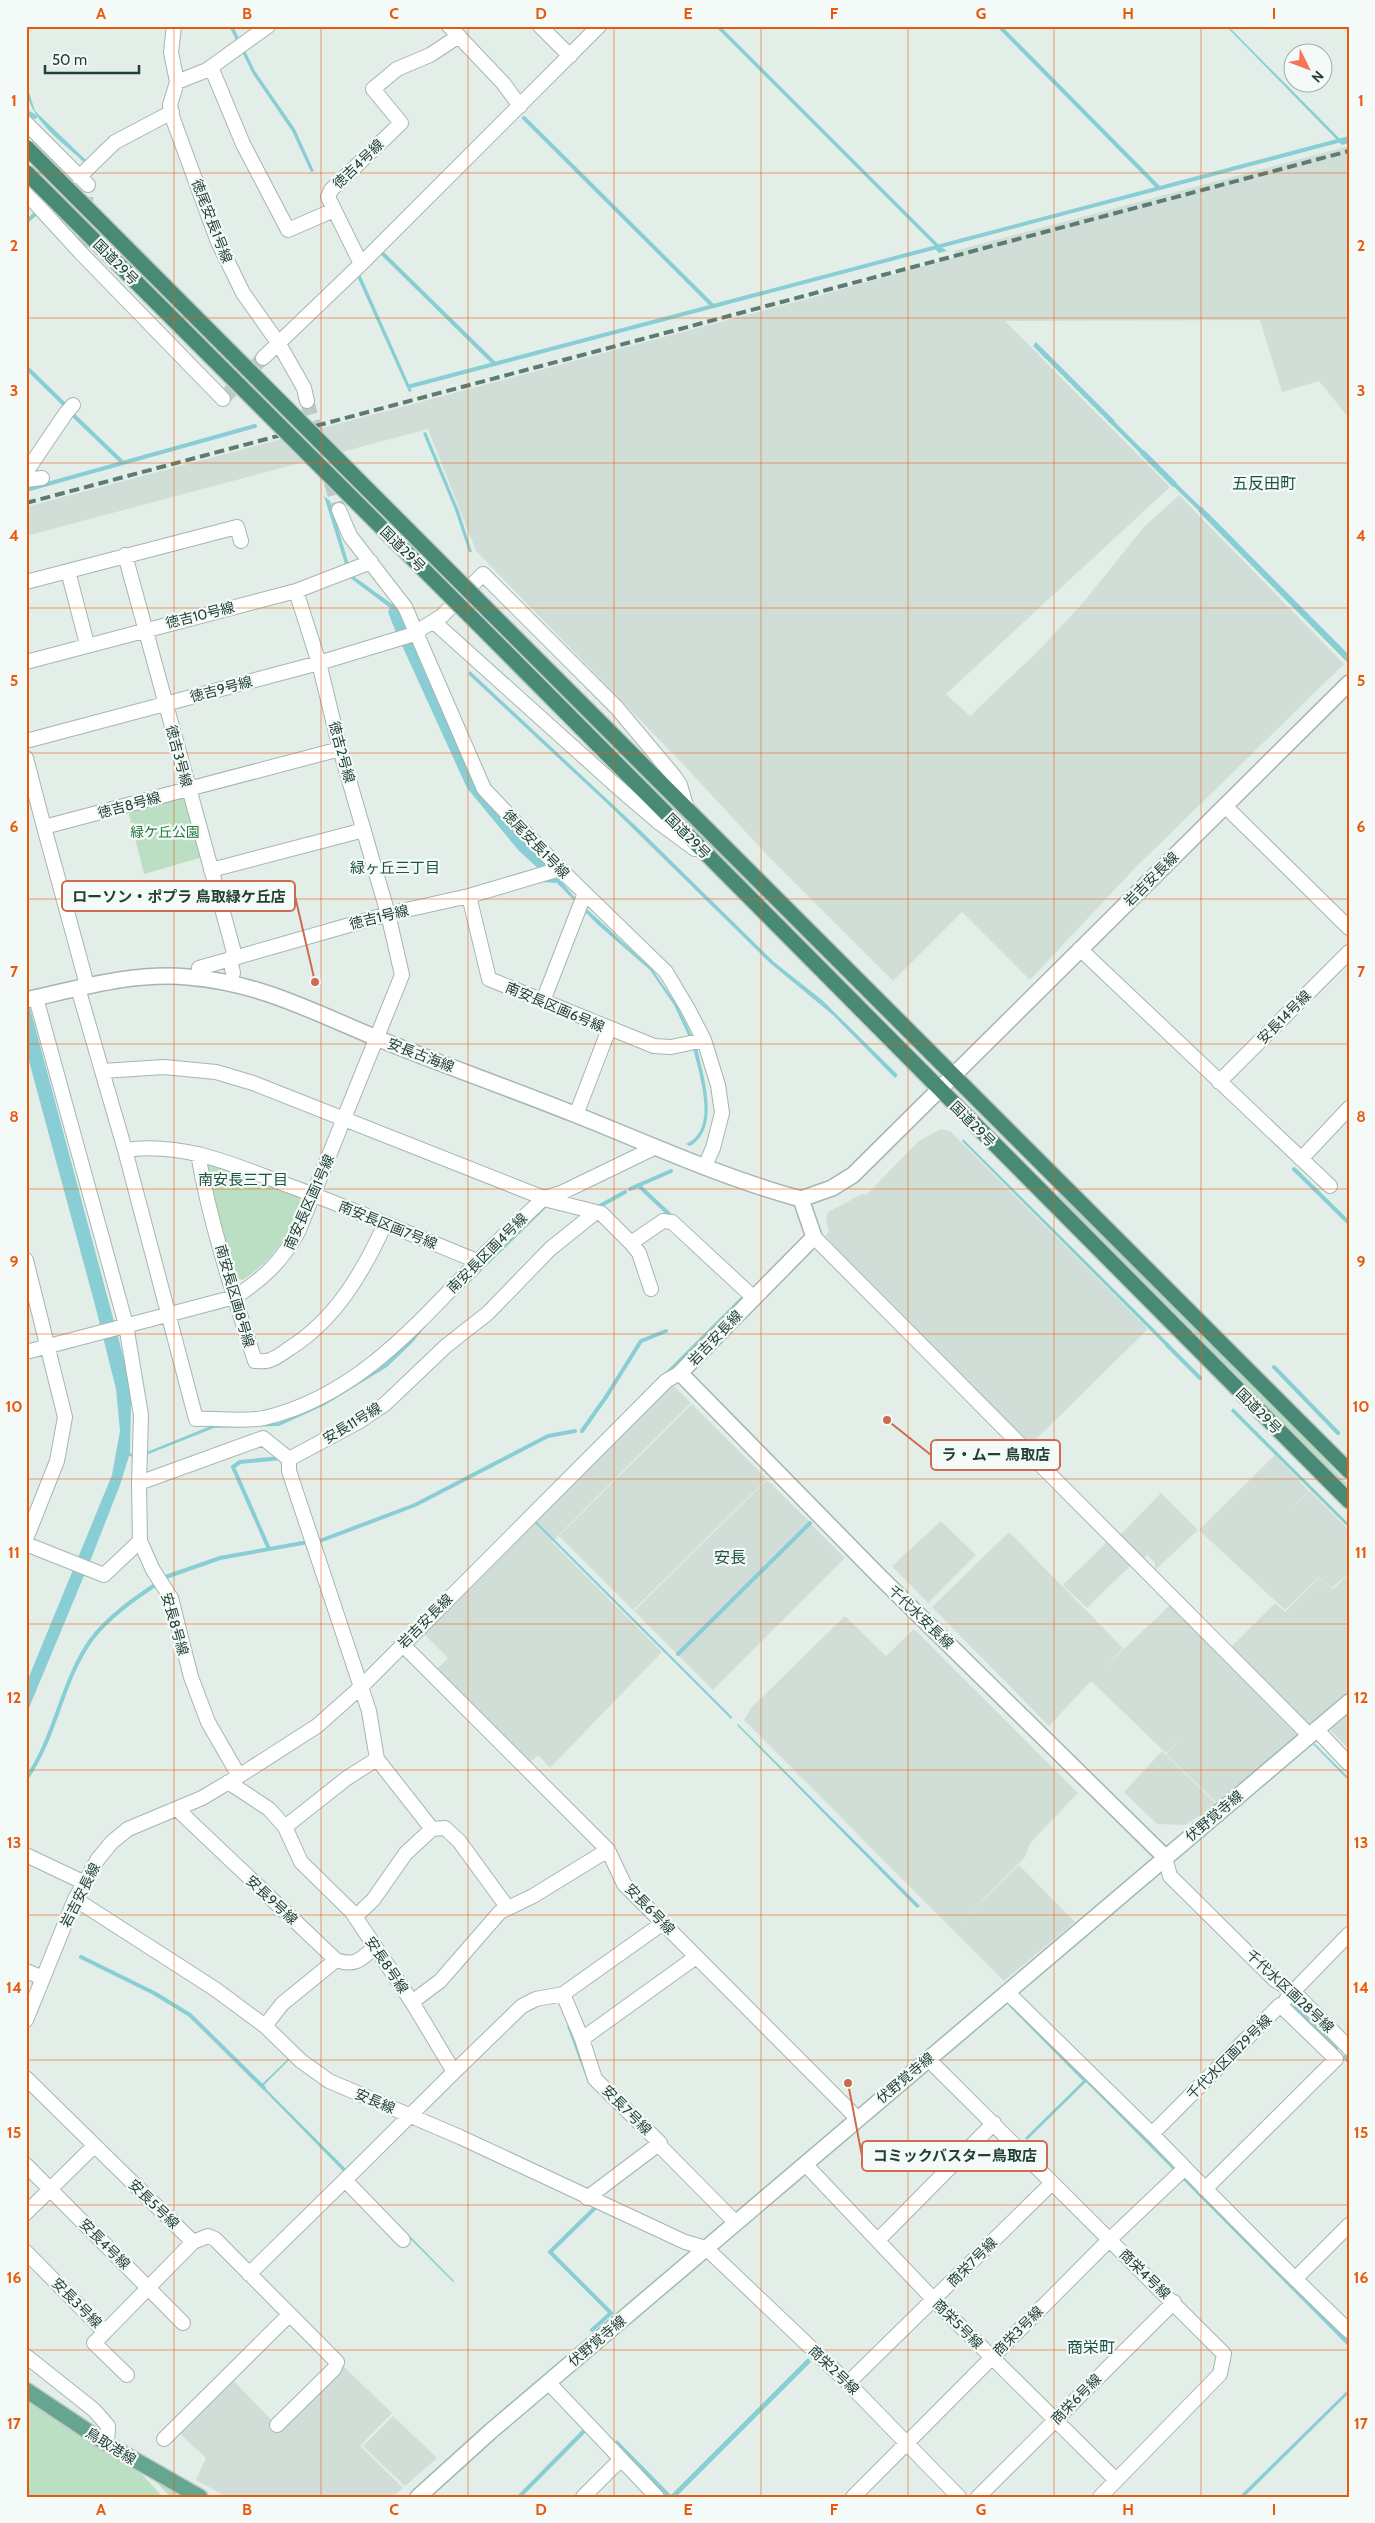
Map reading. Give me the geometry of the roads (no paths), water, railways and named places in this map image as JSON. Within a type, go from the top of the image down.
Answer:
[{"type":"highway","name":"国道29号","points":[[26,147],[1349,1471]]},
{"type":"highway","name":"国道29号","points":[[26,172],[1349,1501]]},
{"type":"main road","name":"鳥取港線","points":[[26,2390],[108,2444],[200,2497]]},
{"type":"street","name":"徳尾安長1号線","points":[[174,26],[171,52],[177,82],[170,105],[218,242],[243,294],[279,344],[304,388],[307,401]]},
{"type":"street","points":[[177,82],[211,67],[268,26]]},
{"type":"street","points":[[540,26],[570,56]]},
{"type":"street","points":[[262,358],[279,344],[361,264],[599,26]]},
{"type":"street","points":[[454,31],[503,82],[520,106]]},
{"type":"street","name":"徳吉4号線","points":[[361,264],[328,197],[331,190],[401,122],[373,89],[398,70],[430,54],[454,31]]},
{"type":"street","points":[[211,67],[243,144],[288,230],[334,210]]},
{"type":"street","points":[[26,123],[84,181],[115,142],[172,112]]},
{"type":"street","points":[[26,193],[80,252],[223,399]]},
{"type":"street","points":[[26,472],[66,413],[74,406]]},
{"type":"street","points":[[26,480],[42,478]]},
{"type":"street","name":"徳尾安長1号線","points":[[339,510],[350,536],[404,607],[413,635],[450,708],[484,789],[560,869],[666,972],[704,1040],[718,1086],[722,1113],[713,1148],[705,1166]]},
{"type":"street","points":[[26,582],[237,527],[241,541]]},
{"type":"street","name":"徳吉3号線","points":[[125,555],[211,870],[233,957],[234,973]]},
{"type":"street","name":"徳吉10号線","points":[[26,662],[87,644],[296,591],[371,562]]},
{"type":"street","points":[[68,571],[87,644]]},
{"type":"street","name":"徳吉9号線","points":[[26,741],[319,663],[413,635],[434,622],[483,574],[617,708],[674,776],[680,785],[687,809]]},
{"type":"street","name":"徳吉2号線","points":[[296,591],[319,663],[340,749],[388,914]]},
{"type":"street","points":[[434,622],[642,808],[672,833],[707,856]]},
{"type":"street","name":"岩吉安長線","points":[[801,1199],[832,1188],[853,1176],[1349,682]]},
{"type":"street","name":"徳吉8号線","points":[[44,827],[340,749]]},
{"type":"street","points":[[26,758],[83,986],[102,1071]]},
{"type":"street","points":[[1225,806],[1349,928]]},
{"type":"street","points":[[211,870],[364,830]]},
{"type":"street","name":"徳吉1号線","points":[[199,968],[388,914],[469,896],[560,869]]},
{"type":"street","points":[[542,1001],[585,893]]},
{"type":"street","name":"南安長区画6号線","points":[[469,896],[489,978],[654,1046],[671,1047],[704,1040]]},
{"type":"street","name":"南安長区画1号線","points":[[26,1352],[234,1297],[259,1281],[285,1255],[298,1232],[345,1120],[402,975],[388,914]]},
{"type":"street","points":[[1080,949],[1330,1186]]},
{"type":"street","name":"安長14号線","points":[[1219,1082],[1349,952]]},
{"type":"street","name":"安長古海線","points":[[31,999],[120,979],[186,977],[239,983],[308,1008],[378,1039],[576,1115],[654,1148],[756,1187],[801,1199]]},
{"type":"street","name":"安長8号線","points":[[31,999],[126,1325],[141,1415],[140,1541],[153,1570],[171,1598],[191,1677],[208,1722],[233,1779],[269,1809],[285,1827],[301,1862],[355,1917],[412,2002],[454,2072]]},
{"type":"street","points":[[576,1115],[609,1029]]},
{"type":"street","name":"南安長区画4号線","points":[[164,1067],[216,1072],[253,1083],[544,1198],[477,1262],[411,1331],[366,1370],[341,1387],[295,1408],[262,1418],[196,1419],[126,1150],[102,1071],[164,1067]]},
{"type":"street","points":[[1302,1159],[1349,1108]]},
{"type":"street","name":"南安長区画7号線","points":[[126,1150],[140,1148],[169,1149],[211,1156],[313,1194],[477,1262]]},
{"type":"street","points":[[544,1198],[561,1193],[654,1148]]},
{"type":"street","name":"南安長区画8号線","points":[[198,1154],[234,1297],[255,1361],[270,1360],[299,1342],[341,1301],[367,1264],[385,1224]]},
{"type":"street","points":[[544,1198],[601,1213],[639,1253],[651,1289]]},
{"type":"street","points":[[801,1199],[814,1236],[1313,1732],[1349,1764]]},
{"type":"street","name":"安長11号線","points":[[289,1460],[360,1421],[385,1404],[446,1346],[488,1313],[550,1249],[596,1212]]},
{"type":"street","points":[[631,1243],[663,1221],[672,1222],[754,1298]]},
{"type":"street","name":"岩吉安長線","points":[[26,2020],[83,1882],[98,1858],[121,1835],[128,1829],[202,1798],[317,1726],[361,1686],[666,1381],[680,1373],[814,1236]]},
{"type":"street","points":[[26,1539],[57,1461],[65,1418],[49,1346],[27,1263]]},
{"type":"street","name":"千代水安長線","points":[[680,1373],[878,1576],[1165,1857]]},
{"type":"street","points":[[262,1418],[263,1438],[289,1460],[289,1471],[369,1711],[377,1758],[432,1829]]},
{"type":"street","points":[[139,1483],[263,1438]]},
{"type":"street","points":[[26,1544],[104,1575],[140,1541]]},
{"type":"street","name":"安長6号線","points":[[402,1644],[608,1850],[624,1884],[858,2119]]},
{"type":"street","name":"伏野覚寺線","points":[[418,2497],[548,2382],[1349,1702]]},
{"type":"street","points":[[285,1827],[347,1778],[377,1758]]},
{"type":"street","name":"安長9号線","points":[[177,1809],[336,1960]]},
{"type":"street","points":[[355,1917],[373,1900],[406,1852],[432,1829],[445,1828],[459,1841],[508,1908]]},
{"type":"street","points":[[412,2002],[440,1981],[500,1912],[558,1882],[608,1850]]},
{"type":"street","points":[[26,1855],[83,1882]]},
{"type":"street","name":"千代水区画28号線","points":[[1165,1857],[1170,1876],[1231,1934],[1275,1980],[1294,1992],[1348,2047]]},
{"type":"street","name":"安長線","points":[[75,1899],[194,1975],[265,2026],[301,2060],[329,2081],[460,2136],[587,2198],[685,2242],[706,2248]]},
{"type":"street","points":[[249,2274],[522,2006],[536,1998],[563,1994],[663,1923]]},
{"type":"street","points":[[1280,2005],[1349,1934]]},
{"type":"street","points":[[265,2026],[282,2004],[336,1960],[345,1963],[356,1962],[375,1947]]},
{"type":"street","points":[[582,2040],[696,1957]]},
{"type":"street","points":[[26,1971],[42,1978]]},
{"type":"street","points":[[1007,1992],[1349,2331]]},
{"type":"street","name":"安長7号線","points":[[563,1994],[582,2040],[595,2079],[660,2143],[587,2198]]},
{"type":"street","name":"千代水区画29号線","points":[[1152,2134],[1280,2005],[1336,2059]]},
{"type":"street","points":[[1205,2188],[1348,2047]]},
{"type":"street","name":"商栄4号線","points":[[928,2059],[1109,2240],[1174,2302],[1224,2354],[1220,2374],[1100,2497]]},
{"type":"street","name":"安長5号線","points":[[26,2078],[193,2242]]},
{"type":"street","points":[[878,2240],[994,2124]]},
{"type":"street","points":[[658,2144],[736,2223]]},
{"type":"street","points":[[26,2213],[94,2146]]},
{"type":"street","name":"商栄5号線","points":[[804,2164],[934,2300],[1116,2480]]},
{"type":"street","name":"安長4号線","points":[[26,2165],[183,2323]]},
{"type":"street","name":"商栄3号線","points":[[853,2497],[1109,2240],[1185,2168]]},
{"type":"street","points":[[345,2180],[403,2240]]},
{"type":"street","name":"商栄7号線","points":[[848,2383],[1052,2183]]},
{"type":"street","points":[[1295,2279],[1349,2225]]},
{"type":"street","points":[[106,2332],[193,2242],[211,2236],[337,2362],[338,2365],[277,2425]]},
{"type":"street","name":"商栄2号線","points":[[706,2248],[848,2383],[959,2497]]},
{"type":"street","name":"安長3号線","points":[[26,2252],[106,2332],[94,2343],[127,2375]]},
{"type":"street","name":"商栄6号線","points":[[978,2497],[1174,2302]]},
{"type":"street","points":[[164,2439],[289,2314]]},
{"type":"street","points":[[26,2356],[94,2410],[108,2426],[108,2444]]},
{"type":"street","points":[[548,2382],[591,2427],[594,2433],[657,2497]]},
{"type":"street","points":[[584,2497],[620,2460]]},
{"type":"water","points":[[229,26],[233,26],[255,71],[295,129],[314,171],[311,172],[292,131],[253,74]]},
{"type":"water","points":[[715,26],[720,26],[947,251],[939,253],[934,248],[936,247]]},
{"type":"water","points":[[1226,26],[1282,80],[1282,83]]},
{"type":"water","points":[[26,83],[35,111],[89,163],[87,165],[39,119],[32,108]]},
{"type":"water","points":[[1290,92],[1293,92],[1341,140],[1346,138],[1349,143],[1342,145]]},
{"type":"water","points":[[359,272],[412,391],[409,392],[356,274]]},
{"type":"water","points":[[1036,342],[1115,421],[1112,425],[1033,346]]},
{"type":"water","points":[[426,432],[459,511],[472,552],[469,552],[455,510],[423,433]]},
{"type":"water","points":[[1144,450],[1177,483],[1173,487],[1140,454]]},
{"type":"water","points":[[324,496],[330,501],[352,575],[392,604],[395,603],[475,783],[576,899],[652,969],[677,1005],[692,1036],[689,1037],[674,1005],[650,970],[597,924],[557,883],[542,882],[539,869],[519,851],[467,788],[395,630],[388,612],[390,608],[349,577]]},
{"type":"water","points":[[1202,507],[1349,655],[1347,662],[1198,511]]},
{"type":"water","points":[[470,671],[639,829],[774,962],[822,1000],[898,1075],[895,1078],[833,1015],[770,963],[612,808],[468,674]]},
{"type":"water","points":[[26,993],[128,1374],[131,1403],[130,1453],[135,1455],[134,1457],[129,1456],[120,1485],[91,1559],[26,1715],[26,1684],[112,1475],[120,1431],[116,1389],[26,1050]]},
{"type":"water","points":[[693,1048],[697,1048],[706,1086],[707,1115],[705,1127],[699,1138],[690,1146],[686,1144],[696,1137],[702,1127],[704,1114],[702,1086]]},
{"type":"water","points":[[963,1139],[1171,1346],[1169,1349],[962,1141]]},
{"type":"water","points":[[646,1157],[650,1158],[550,1204],[428,1323],[413,1342],[387,1367],[325,1405],[279,1426],[214,1428],[141,1457],[142,1454],[213,1425],[278,1423],[358,1384],[385,1364],[518,1229],[548,1203]]},
{"type":"water","points":[[743,1295],[745,1296],[418,1619]]},
{"type":"water","points":[[1233,1408],[1349,1524],[1349,1528],[1231,1411]]},
{"type":"water","points":[[534,1519],[732,1717],[731,1719],[533,1521]]},
{"type":"water","points":[[738,1724],[920,1906],[917,1908]]},
{"type":"water","points":[[1313,1744],[1349,1778],[1349,1781]]},
{"type":"water","points":[[1013,2001],[1349,2338],[1349,2347],[1086,2082],[1027,2140],[1025,2138],[1083,2081],[1009,2006]]},
{"type":"water","points":[[570,2025],[595,2084],[593,2087],[588,2083],[567,2026]]},
{"type":"water","points":[[289,2058],[263,2086],[346,2169],[344,2172],[260,2086]]},
{"type":"water","points":[[359,2184],[454,2281],[453,2282],[358,2186]]},
{"type":"water","points":[[808,2358],[811,2362],[676,2497],[667,2497],[614,2443],[617,2440],[671,2495]]},
{"type":"water","points":[[1349,2389],[1349,2393],[1244,2497],[1239,2497]]},
{"type":"waterway","points":[[999,26],[1159,188]]},
{"type":"waterway","points":[[26,111],[35,117]]},
{"type":"waterway","points":[[524,118],[713,306]]},
{"type":"waterway","points":[[411,386],[1349,138]]},
{"type":"waterway","points":[[26,222],[34,215]]},
{"type":"waterway","points":[[381,252],[495,364]]},
{"type":"waterway","points":[[26,367],[66,406]]},
{"type":"waterway","points":[[71,413],[122,462]]},
{"type":"waterway","points":[[1110,420],[1146,456]]},
{"type":"waterway","points":[[26,490],[255,426]]},
{"type":"waterway","points":[[1172,482],[1203,512]]},
{"type":"waterway","points":[[1294,1169],[1349,1223]]},
{"type":"waterway","points":[[630,1189],[671,1171]]},
{"type":"waterway","points":[[638,1185],[669,1214]]},
{"type":"waterway","points":[[598,1207],[625,1192]]},
{"type":"waterway","points":[[582,1431],[641,1341],[666,1331]]},
{"type":"waterway","points":[[1167,1345],[1200,1378]]},
{"type":"waterway","points":[[1274,1367],[1338,1433]]},
{"type":"waterway","points":[[317,1542],[415,1505],[548,1436],[575,1431]]},
{"type":"waterway","points":[[269,1549],[233,1467],[240,1462],[281,1458]]},
{"type":"waterway","points":[[678,1654],[810,1523]]},
{"type":"waterway","points":[[163,1578],[220,1558],[308,1542]]},
{"type":"waterway","points":[[26,1779],[45,1745],[72,1674],[91,1640],[113,1616],[158,1583]]},
{"type":"waterway","points":[[81,1957],[154,1993],[190,2015],[264,2088]]},
{"type":"waterway","points":[[1292,2005],[1336,2049]]},
{"type":"waterway","points":[[1345,2057],[1349,2062]]},
{"type":"waterway","points":[[592,2330],[611,2313],[550,2252],[596,2207]]},
{"type":"waterway","points":[[519,2497],[587,2428]]},
{"type":"tunnel","points":[[80,252],[88,185]]},
{"type":"tunnel","points":[[223,399],[263,358]]},
{"type":"tunnel","points":[[307,401],[339,510]]},
{"type":"railway","points":[[26,503],[1349,151]]},
{"type":"place","name":"ローソン・ポプラ 鳥取緑ケ丘店","points":[[315,982]]},
{"type":"place","name":"ラ・ムー 鳥取店","points":[[887,1420]]},
{"type":"place","name":"コミックバスター鳥取店","points":[[848,2083]]},
{"type":"district","name":"五反田町","points":[[1264,483]]},
{"type":"district","name":"緑ヶ丘三丁目","points":[[395,868]]},
{"type":"district","name":"南安長三丁目","points":[[243,1180]]},
{"type":"district","name":"安長","points":[[730,1557]]},
{"type":"district","name":"商栄町","points":[[1091,2347]]},
{"type":"park label","name":"緑ケ丘公園","points":[[165,832]]}]
